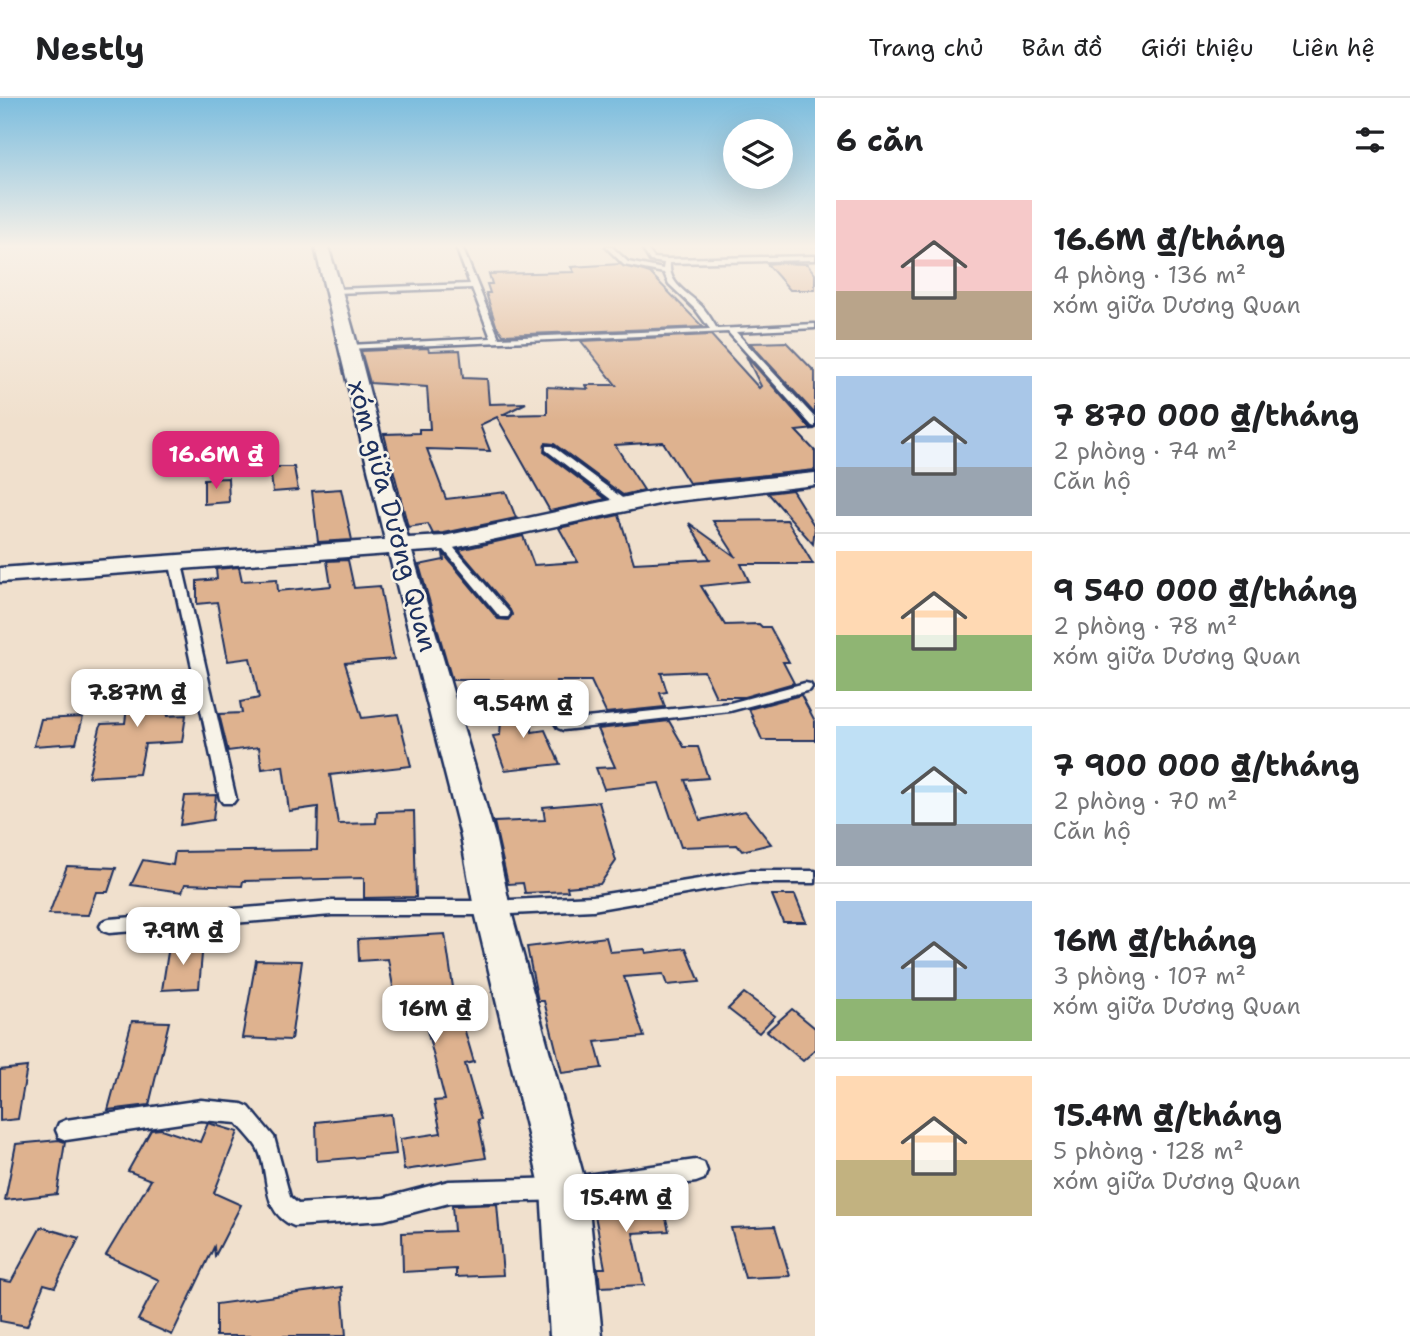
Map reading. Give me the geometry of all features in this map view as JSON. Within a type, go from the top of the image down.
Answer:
[{"type":"street","name":"xóm giữa Dương Quan","points":[[338,305],[369,438],[478,836],[492,908],[564,1189],[576,1336]]},
{"type":"street","points":[[0,575],[175,560],[399,548],[444,543],[689,492],[815,479]]},
{"type":"lane","points":[[482,305],[496,341]]},
{"type":"lane","points":[[695,305],[715,331]]},
{"type":"lane","points":[[349,347],[815,327]]},
{"type":"lane","points":[[730,330],[815,424]]},
{"type":"lane","points":[[549,448],[625,505]]},
{"type":"lane","points":[[444,543],[504,614]]},
{"type":"lane","points":[[175,560],[228,799]]},
{"type":"lane","points":[[444,705],[543,693],[563,725],[730,707],[805,687]]},
{"type":"lane","points":[[109,926],[332,908],[492,908],[593,903],[749,877],[815,877]]},
{"type":"lane","points":[[66,1129],[201,1110],[242,1114],[267,1144],[281,1202],[294,1215],[384,1209],[449,1192],[564,1189],[696,1171]]},
{"type":"building","points":[[490,305],[681,305],[703,327],[503,335],[496,325]]},
{"type":"building","points":[[711,335],[759,388],[761,386],[746,356],[810,428],[815,429],[796,431],[815,451],[815,470],[689,483],[663,442],[615,445],[644,490],[623,495],[554,444],[546,443],[544,452],[606,499],[550,511],[497,417],[480,425],[490,451],[427,449],[446,499],[506,492],[516,518],[433,534],[428,524],[408,527],[384,434],[419,433],[419,429],[430,429],[427,387],[370,383],[361,351],[428,348],[429,351],[460,350],[463,378],[487,379],[489,404],[526,403],[502,415],[547,414],[547,387],[588,389],[586,385],[616,385],[581,341]]},
{"type":"building","points":[[786,342],[815,372],[815,414],[750,343]]},
{"type":"building","points":[[270,467],[294,467],[298,490],[273,492]]},
{"type":"building","points":[[228,478],[229,502],[204,504],[204,479]]},
{"type":"building","points":[[341,489],[352,540],[318,542],[312,491]]},
{"type":"building","points":[[792,490],[815,527],[813,544],[768,493]]},
{"type":"building","points":[[619,515],[634,563],[710,559],[689,523],[736,557],[713,521],[787,520],[813,564],[741,564],[749,581],[701,586],[725,625],[759,624],[762,627],[770,627],[789,662],[783,662],[794,683],[744,697],[716,697],[704,671],[661,673],[667,692],[660,693],[665,707],[606,713],[591,681],[556,681],[557,686],[503,691],[503,680],[452,680],[419,565],[444,560],[443,553],[498,619],[508,620],[512,615],[510,610],[459,550],[523,536],[534,565],[578,562],[559,528]]},
{"type":"building","points":[[348,560],[354,588],[380,586],[394,659],[345,663],[362,718],[398,714],[411,766],[330,775],[338,824],[376,823],[377,812],[414,811],[416,897],[364,898],[364,878],[243,881],[242,886],[185,884],[182,892],[131,885],[143,860],[173,865],[175,852],[317,850],[318,807],[289,811],[283,766],[262,769],[259,747],[228,751],[219,714],[242,713],[240,702],[259,698],[250,658],[228,661],[217,602],[197,604],[197,581],[217,579],[216,569],[239,567],[242,581],[277,579],[278,591],[331,586],[327,561]]},
{"type":"building","points":[[171,674],[167,716],[186,715],[182,742],[145,744],[139,774],[88,777],[101,724],[125,723],[131,677]]},
{"type":"building","points":[[801,695],[815,721],[815,740],[762,740],[749,709]]},
{"type":"building","points":[[532,701],[532,732],[545,730],[560,764],[505,770],[493,736],[500,735],[502,705]]},
{"type":"building","points":[[83,717],[76,743],[34,746],[41,719]]},
{"type":"building","points":[[669,721],[684,747],[698,747],[708,778],[685,780],[700,820],[745,811],[771,844],[742,851],[737,845],[681,847],[659,783],[604,789],[596,768],[615,767],[598,729]]},
{"type":"building","points":[[216,795],[213,820],[180,825],[185,796]]},
{"type":"building","points":[[599,802],[616,861],[600,884],[567,887],[568,891],[525,893],[523,883],[508,884],[494,822],[545,820],[543,807]]},
{"type":"building","points":[[67,866],[116,868],[108,892],[96,892],[88,915],[49,914]]},
{"type":"building","points":[[772,895],[795,895],[806,922],[783,922]]},
{"type":"building","points":[[445,934],[454,994],[474,1062],[465,1064],[481,1119],[478,1120],[486,1158],[404,1170],[400,1139],[441,1133],[434,1101],[445,1100],[419,999],[396,1003],[388,959],[359,961],[358,939]]},
{"type":"building","points":[[606,937],[610,952],[645,949],[646,953],[686,948],[700,982],[667,985],[663,974],[624,977],[644,1037],[595,1042],[602,1068],[562,1073],[544,1001],[538,1001],[527,947]]},
{"type":"building","points":[[203,943],[199,988],[162,990],[169,946]]},
{"type":"building","points":[[256,960],[302,961],[291,1040],[242,1038]]},
{"type":"building","points":[[744,993],[775,1016],[759,1033],[728,1009]]},
{"type":"building","points":[[792,1009],[815,1028],[815,1050],[803,1061],[767,1031]]},
{"type":"building","points":[[132,1021],[169,1022],[149,1105],[108,1110]]},
{"type":"building","points":[[27,1067],[18,1119],[0,1121],[0,1070]]},
{"type":"building","points":[[391,1114],[396,1154],[317,1161],[316,1122]]},
{"type":"building","points":[[208,1123],[238,1132],[214,1193],[241,1205],[215,1256],[214,1247],[172,1335],[138,1320],[159,1280],[106,1255],[151,1180],[128,1171],[151,1130],[161,1129],[200,1142]]},
{"type":"building","points":[[59,1140],[65,1142],[57,1194],[5,1200],[16,1144]]},
{"type":"building","points":[[659,1190],[669,1231],[633,1233],[644,1285],[600,1287],[598,1268],[605,1268],[592,1199]]},
{"type":"building","points":[[497,1204],[503,1275],[456,1277],[456,1269],[403,1272],[402,1233],[454,1231],[452,1206]]},
{"type":"building","points":[[775,1226],[790,1276],[745,1278],[731,1228]]},
{"type":"building","points":[[41,1227],[79,1238],[55,1287],[44,1284],[27,1326],[0,1321],[0,1280],[11,1282]]},
{"type":"building","points":[[342,1287],[346,1336],[216,1336],[216,1304]]}]
